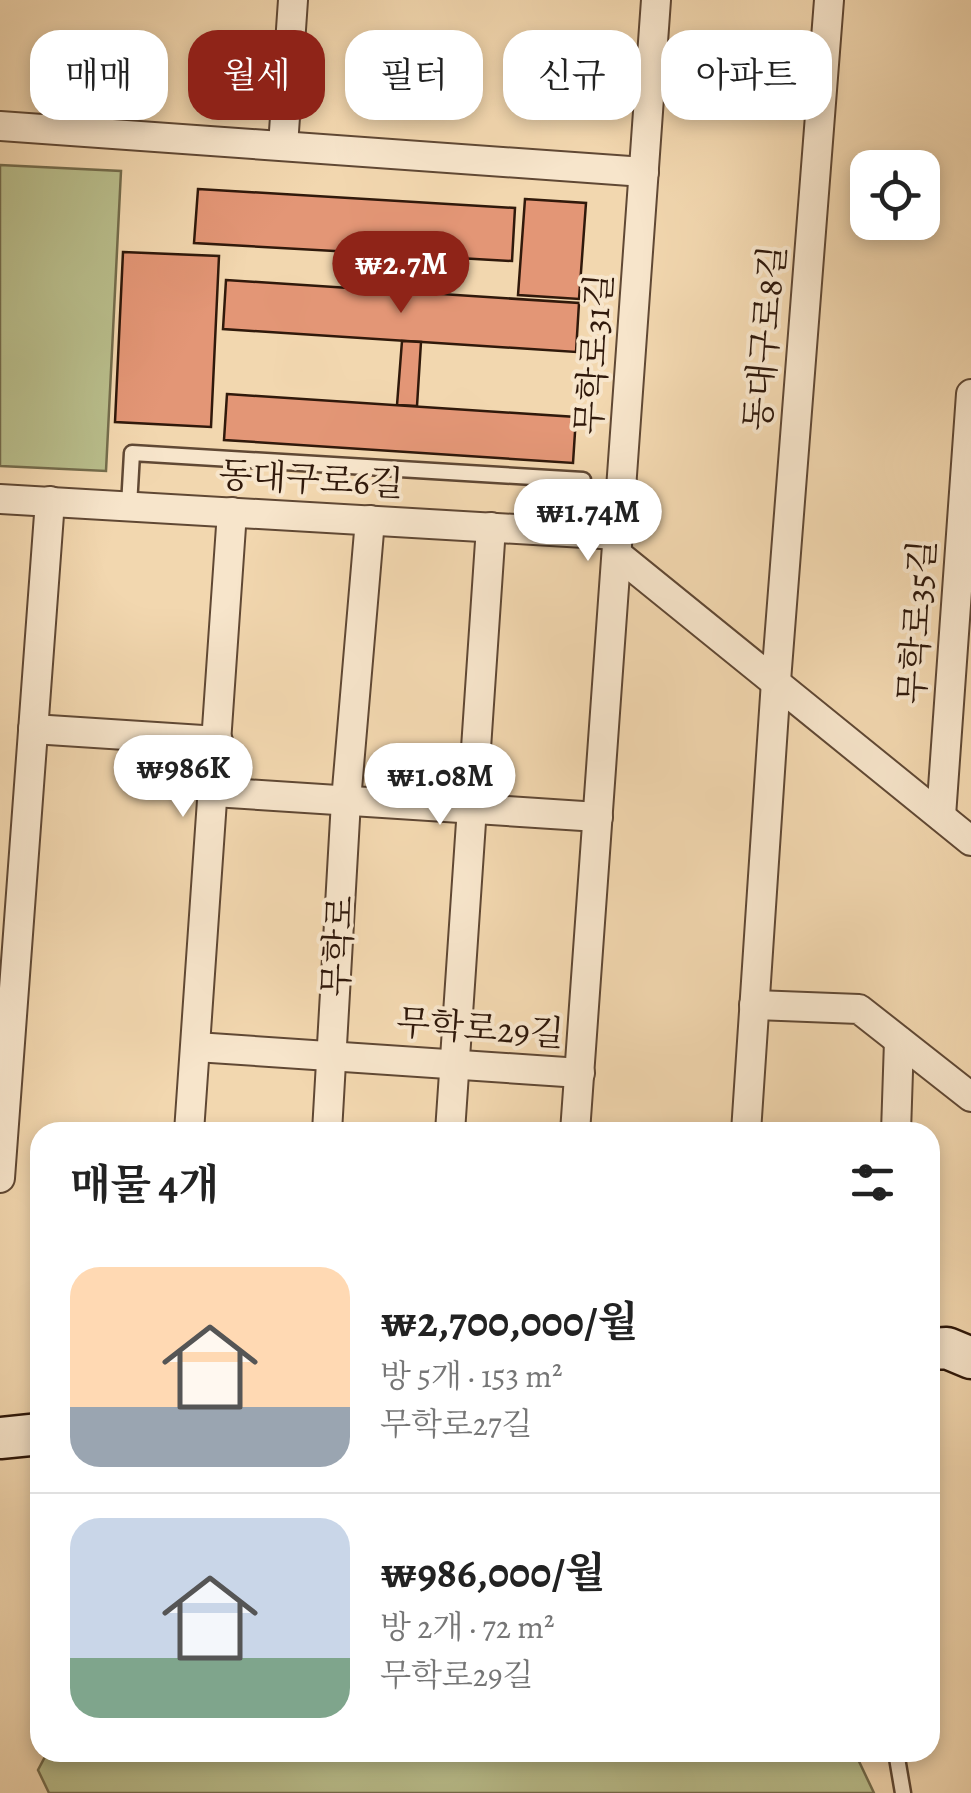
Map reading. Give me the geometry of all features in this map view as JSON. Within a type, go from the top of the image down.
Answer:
[{"type":"main road","points":[[0,1438],[30,1435]]},
{"type":"street","points":[[283,146],[294,0]]},
{"type":"street","name":"무학로31길","points":[[576,1122],[656,0]]},
{"type":"street","name":"동대구로8길","points":[[776,681],[830,0]]},
{"type":"street","points":[[0,126],[644,172]]},
{"type":"street","name":"무학로35길","points":[[941,816],[971,394]]},
{"type":"street","name":"동대구로6길","points":[[0,499],[491,527],[618,545]]},
{"type":"street","points":[[0,1178],[50,501]]},
{"type":"street","points":[[190,1122],[232,512]]},
{"type":"street","name":"무학로","points":[[328,1122],[346,801],[370,520]]},
{"type":"street","points":[[451,1122],[491,527]]},
{"type":"street","points":[[618,545],[971,841]]},
{"type":"street","points":[[747,1122],[776,681]]},
{"type":"street","points":[[33,728],[218,741]]},
{"type":"street","points":[[214,792],[598,818]]},
{"type":"street","points":[[754,1005],[859,1009],[971,1098]]},
{"type":"street","points":[[896,1122],[900,1041]]},
{"type":"street","name":"무학로29길","points":[[196,1047],[580,1073]]},
{"type":"lane","points":[[129,506],[132,453],[583,480]]},
{"type":"lane","points":[[898,1762],[903,1793]]},
{"type":"green space","points":[[0,165],[121,171],[106,471],[0,466]]},
{"type":"green space","points":[[42,1762],[859,1762],[874,1793],[49,1793],[38,1770]]},
{"type":"building","points":[[198,189],[515,208],[512,261],[194,243]]},
{"type":"building","points":[[525,199],[586,203],[579,299],[518,295]]},
{"type":"building","points":[[123,252],[219,256],[211,427],[115,422]]},
{"type":"building","points":[[355,252],[373,253],[383,291],[365,289]]},
{"type":"building","points":[[226,280],[579,303],[576,352],[223,329]]},
{"type":"building","points":[[402,341],[421,342],[417,406],[397,405]]},
{"type":"building","points":[[227,394],[576,417],[573,463],[224,440]]}]
